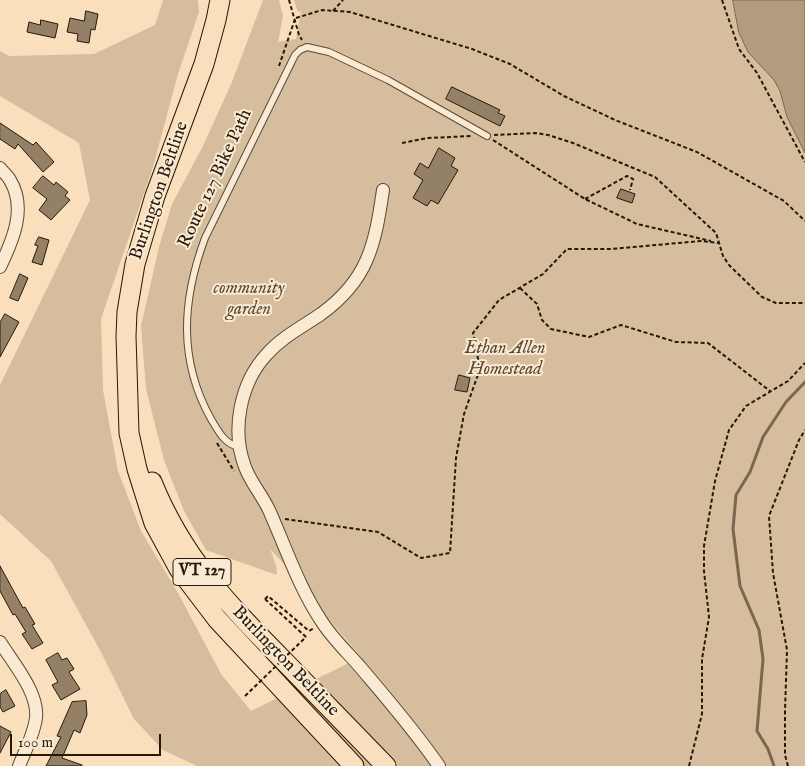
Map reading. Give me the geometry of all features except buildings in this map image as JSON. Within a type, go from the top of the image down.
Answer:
[{"type":"main road","name":"Burlington Beltline","points":[[220,0],[207,54],[155,196],[135,264],[127,312],[126,336],[129,433],[137,469],[154,524],[179,569],[217,619],[354,766]]},
{"type":"main road","name":"Burlington Beltline","points":[[128,386],[153,483],[167,516],[197,565],[230,607],[386,766]]},
{"type":"street","points":[[0,168],[10,180],[18,199],[18,216],[10,246],[0,267]]},
{"type":"street","points":[[383,190],[377,231],[368,259],[357,279],[341,299],[281,340],[256,366],[241,405],[238,427],[240,447],[248,473],[272,517],[300,585],[323,624],[409,724],[439,766]]},
{"type":"street","points":[[0,642],[29,688],[36,705],[36,719],[19,766]]},
{"type":"lane","points":[[240,447],[234,446],[220,435],[200,397],[187,344],[186,319],[188,300],[197,258],[204,238],[295,55],[307,47],[329,52],[375,74],[487,136]]},
{"type":"path","points":[[289,0],[299,36],[307,47]]},
{"type":"path","points":[[333,11],[343,0]]},
{"type":"path","points":[[722,0],[738,49],[757,73],[805,162]]},
{"type":"path","points":[[295,19],[322,10],[350,12],[472,50],[510,64],[564,96],[615,120],[697,152],[784,201],[805,221]]},
{"type":"path","points":[[278,72],[295,19]]},
{"type":"path","points":[[402,143],[428,138],[536,133],[573,143],[655,177],[716,233],[723,256],[728,264],[762,297],[776,303],[805,303]]},
{"type":"path","points":[[487,136],[585,199],[637,224],[719,243]]},
{"type":"path","points":[[585,199],[627,176],[633,179],[630,190]]},
{"type":"path","points":[[272,517],[378,532],[421,558],[450,553],[456,458],[464,414],[480,369],[473,333],[500,300],[543,274],[567,249],[611,249],[701,241],[719,243]]},
{"type":"path","points":[[520,288],[537,304],[542,320],[551,329],[589,337],[621,324],[676,342],[708,343],[770,391]]},
{"type":"path","points":[[690,766],[702,714],[702,659],[709,617],[704,571],[704,546],[715,481],[729,430],[746,406],[788,381],[805,363]]},
{"type":"path","points":[[788,766],[785,755],[785,711],[788,650],[773,573],[769,516],[799,440],[805,430]]},
{"type":"path","points":[[216,441],[235,473]]},
{"type":"path","points":[[245,696],[306,637],[265,599],[268,596],[309,631],[314,628]]},
{"type":"green space","name":"Ethan Allen Homestead","points":[[163,0],[198,0],[199,12],[178,74],[153,167],[101,319],[103,390],[118,471],[141,531],[178,593],[221,674],[251,711],[361,657],[322,611],[316,599],[270,549],[276,565],[277,575],[206,550],[184,511],[164,460],[146,389],[141,326],[159,247],[172,204],[203,146],[232,82],[263,0],[279,0],[283,16],[278,42],[296,39],[301,11],[298,12],[294,0],[733,0],[739,33],[748,52],[774,80],[780,91],[787,117],[805,153],[805,766],[197,766],[163,750],[134,719],[101,652],[51,561],[0,514],[0,385],[90,200],[79,143],[0,96],[0,51],[9,56],[94,54],[155,25]]},
{"type":"shaded area","points":[[733,0],[805,0],[805,153],[787,117],[780,91],[774,80],[748,52],[739,33]]},
{"type":"waterway","points":[[774,766],[768,749],[757,731],[763,659],[759,630],[740,586],[733,529],[736,495],[750,472],[763,437],[786,402],[805,382]]},
{"type":"park label","name":"community garden","points":[[249,299]]}]
